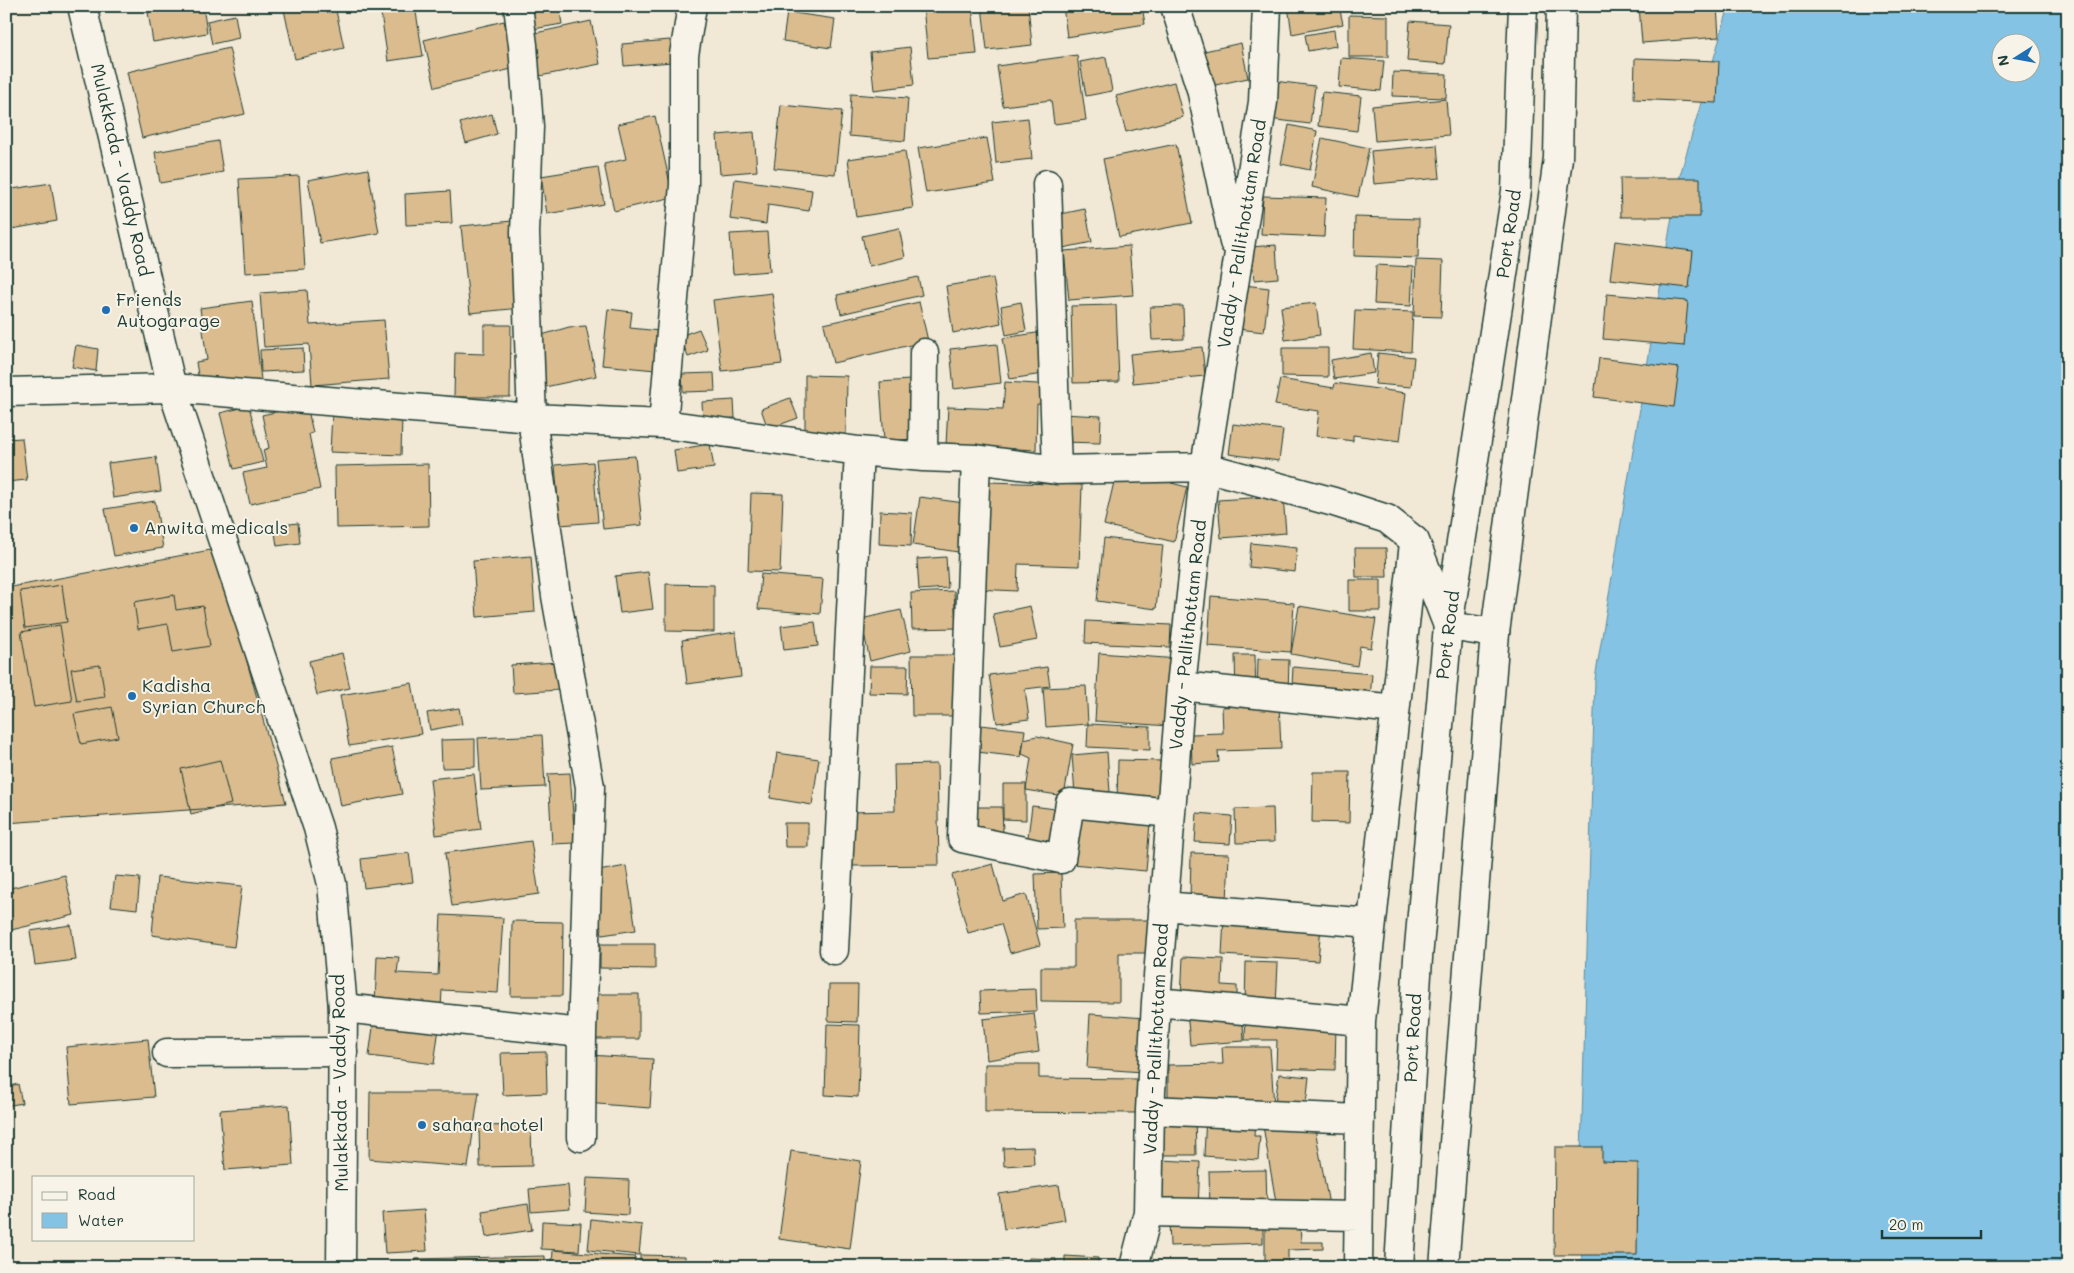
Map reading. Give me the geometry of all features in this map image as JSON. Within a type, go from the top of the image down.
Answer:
[{"type":"street","name":"Mulakkada - Vaddy Road","points":[[82,6],[172,388],[318,828],[332,884],[343,1008],[341,1267]]},
{"type":"street","points":[[518,6],[524,45],[529,127],[525,233],[532,418],[556,596],[590,787],[582,1033],[581,1137]]},
{"type":"street","points":[[663,424],[684,185],[684,55],[692,6]]},
{"type":"street","points":[[1175,6],[1201,88],[1238,258]]},
{"type":"street","name":"Vaddy - Pallithottam Road","points":[[1134,1267],[1148,1212],[1150,1110],[1156,1002],[1181,686],[1205,467],[1263,102],[1267,6]]},
{"type":"street","name":"Port Road","points":[[1399,1267],[1418,958],[1448,626],[1516,192],[1523,6]]},
{"type":"street","points":[[1444,1267],[1495,633],[1558,158],[1561,6]]},
{"type":"street","points":[[1047,184],[1057,470]]},
{"type":"street","points":[[922,457],[924,353]]},
{"type":"street","points":[[6,392],[172,388],[532,418],[663,424],[859,451],[922,457],[976,459],[1057,470],[1205,467],[1334,502],[1387,519],[1414,541],[1448,626],[1495,633]]},
{"type":"street","points":[[834,950],[859,451]]},
{"type":"street","points":[[976,459],[962,838],[1061,859],[1070,803],[1171,813]]},
{"type":"street","points":[[1358,1267],[1361,1021],[1414,541]]},
{"type":"street","points":[[1181,686],[1395,709]]},
{"type":"street","points":[[1163,906],[1371,923]]},
{"type":"street","points":[[1156,1002],[1361,1021]]},
{"type":"street","points":[[343,1008],[582,1033]]},
{"type":"street","points":[[167,1053],[343,1052]]},
{"type":"street","points":[[1150,1110],[1360,1119]]},
{"type":"street","points":[[1148,1212],[1358,1216]]},
{"type":"water","points":[[1729,6],[2068,6],[2068,1267],[1582,1267],[1580,1188],[1595,679],[1677,186]]},
{"type":"building","points":[[147,6],[203,6],[207,33],[153,42]]},
{"type":"building","points":[[303,6],[335,6],[344,48],[295,59],[284,10]]},
{"type":"building","points":[[415,6],[423,56],[388,61],[380,7]]},
{"type":"building","points":[[524,6],[559,6],[562,24],[528,30]]},
{"type":"building","points":[[820,6],[857,6],[821,13]]},
{"type":"building","points":[[923,6],[972,6],[977,54],[928,58]]},
{"type":"building","points":[[982,6],[1028,6],[1032,45],[987,50]]},
{"type":"building","points":[[1063,6],[1142,6],[1145,24],[1067,37]]},
{"type":"building","points":[[1288,6],[1339,6],[1343,24],[1292,34]]},
{"type":"building","points":[[1639,6],[1717,6],[1719,37],[1642,43]]},
{"type":"building","points":[[787,12],[835,19],[831,48],[783,41]]},
{"type":"building","points":[[235,15],[239,38],[212,44],[207,21]]},
{"type":"building","points":[[1349,15],[1388,16],[1388,57],[1349,57]]},
{"type":"building","points":[[504,21],[516,68],[435,87],[424,40]]},
{"type":"building","points":[[591,21],[600,64],[540,76],[531,34]]},
{"type":"building","points":[[1410,21],[1449,24],[1445,64],[1407,61]]},
{"type":"building","points":[[1334,30],[1336,46],[1308,51],[1305,35]]},
{"type":"building","points":[[670,40],[672,62],[624,66],[622,44]]},
{"type":"building","points":[[1241,43],[1248,78],[1206,87],[1200,52]]},
{"type":"building","points":[[910,47],[914,85],[874,90],[870,52]]},
{"type":"building","points":[[229,48],[245,114],[142,138],[127,72]]},
{"type":"building","points":[[1077,55],[1086,120],[1054,124],[1051,100],[1003,106],[997,66]]},
{"type":"building","points":[[1106,57],[1112,91],[1086,96],[1080,62]]},
{"type":"building","points":[[1341,58],[1384,61],[1381,91],[1339,87]]},
{"type":"building","points":[[1635,58],[1719,61],[1717,103],[1634,99]]},
{"type":"building","points":[[1393,72],[1447,74],[1446,98],[1392,96]]},
{"type":"building","points":[[1274,81],[1315,86],[1310,124],[1269,119]]},
{"type":"building","points":[[1174,82],[1183,117],[1126,132],[1116,96]]},
{"type":"building","points":[[1322,92],[1361,96],[1357,131],[1318,126]]},
{"type":"building","points":[[851,94],[908,98],[905,141],[849,136]]},
{"type":"building","points":[[1446,99],[1449,135],[1375,141],[1372,106]]},
{"type":"building","points":[[781,105],[842,111],[835,174],[774,168]]},
{"type":"building","points":[[492,114],[497,134],[466,143],[460,123]]},
{"type":"building","points":[[655,116],[673,197],[614,211],[604,164],[626,159],[618,124]]},
{"type":"building","points":[[1028,118],[1032,159],[996,163],[992,122]]},
{"type":"building","points":[[1289,125],[1317,131],[1310,170],[1281,164]]},
{"type":"building","points":[[754,132],[757,171],[720,174],[717,135]]},
{"type":"building","points":[[987,138],[995,183],[926,193],[918,148]]},
{"type":"building","points":[[1322,138],[1369,148],[1358,197],[1312,187]]},
{"type":"building","points":[[218,141],[223,172],[160,183],[155,152]]},
{"type":"building","points":[[1176,144],[1192,223],[1119,237],[1103,159]]},
{"type":"building","points":[[1437,145],[1440,178],[1374,184],[1371,151]]},
{"type":"building","points":[[905,151],[913,208],[856,217],[848,159]]},
{"type":"building","points":[[598,167],[604,204],[547,214],[541,176]]},
{"type":"building","points":[[368,169],[379,233],[320,243],[308,180]]},
{"type":"building","points":[[299,176],[305,269],[245,273],[239,179]]},
{"type":"building","points":[[1620,178],[1700,178],[1700,217],[1621,217]]},
{"type":"building","points":[[735,179],[812,190],[809,211],[768,205],[766,224],[730,219]]},
{"type":"building","points":[[51,183],[57,221],[6,230],[6,190]]},
{"type":"building","points":[[450,191],[452,223],[406,225],[405,194]]},
{"type":"building","points":[[1263,196],[1326,198],[1324,237],[1261,234]]},
{"type":"building","points":[[1085,209],[1092,242],[1063,248],[1056,215]]},
{"type":"building","points":[[1355,217],[1419,219],[1418,258],[1354,256]]},
{"type":"building","points":[[512,221],[521,308],[470,313],[461,226]]},
{"type":"building","points":[[899,228],[905,257],[869,266],[862,236]]},
{"type":"building","points":[[767,232],[770,271],[733,274],[730,234]]},
{"type":"building","points":[[1615,241],[1693,251],[1689,288],[1610,279]]},
{"type":"building","points":[[1276,245],[1278,278],[1254,280],[1251,247]]},
{"type":"building","points":[[1129,246],[1133,295],[1069,300],[1064,251]]},
{"type":"building","points":[[1416,260],[1443,261],[1441,317],[1414,316]]},
{"type":"building","points":[[1376,265],[1413,267],[1411,306],[1374,304]]},
{"type":"building","points":[[918,277],[922,295],[841,314],[837,295]]},
{"type":"building","points":[[993,278],[1001,323],[953,333],[946,286]]},
{"type":"building","points":[[1244,285],[1269,288],[1264,332],[1238,329]]},
{"type":"building","points":[[307,290],[310,325],[384,320],[389,379],[312,385],[309,344],[264,347],[260,293]]},
{"type":"building","points":[[772,293],[782,364],[722,371],[713,300]]},
{"type":"building","points":[[1607,294],[1688,301],[1684,346],[1603,339]]},
{"type":"building","points":[[252,301],[261,380],[200,388],[196,362],[207,360],[200,308]]},
{"type":"building","points":[[919,302],[928,341],[833,363],[824,324]]},
{"type":"building","points":[[1021,302],[1026,331],[1006,335],[1001,306]]},
{"type":"building","points":[[1316,303],[1320,335],[1285,340],[1281,307]]},
{"type":"building","points":[[1116,305],[1119,382],[1073,383],[1071,306]]},
{"type":"building","points":[[1183,306],[1184,339],[1152,340],[1150,307]]},
{"type":"building","points":[[608,309],[632,312],[630,328],[660,331],[656,370],[602,365]]},
{"type":"building","points":[[1355,310],[1413,312],[1411,352],[1353,349]]},
{"type":"building","points":[[484,325],[511,325],[510,397],[454,397],[455,353],[484,354]]},
{"type":"building","points":[[586,326],[596,376],[545,387],[535,337],[569,327]]},
{"type":"building","points":[[699,329],[708,350],[688,357],[680,336]]},
{"type":"building","points":[[1043,332],[1049,373],[1010,379],[1003,338]]},
{"type":"building","points":[[997,344],[1001,383],[954,389],[950,349]]},
{"type":"building","points":[[76,345],[98,349],[96,371],[72,367]]},
{"type":"building","points":[[1202,347],[1205,376],[1133,383],[1130,354]]},
{"type":"building","points":[[303,348],[304,370],[261,372],[260,350]]},
{"type":"building","points":[[1282,348],[1328,348],[1328,377],[1282,376]]},
{"type":"building","points":[[1371,353],[1374,373],[1334,379],[1331,360]]},
{"type":"building","points":[[1378,353],[1414,357],[1411,387],[1375,384]]},
{"type":"building","points":[[1599,358],[1679,368],[1674,407],[1594,397]]},
{"type":"building","points":[[714,373],[715,391],[683,392],[682,374]]},
{"type":"building","points":[[805,375],[847,376],[846,439],[805,439]]},
{"type":"building","points":[[925,379],[929,438],[884,441],[880,382]]},
{"type":"building","points":[[1280,379],[1334,388],[1335,383],[1406,393],[1400,441],[1353,435],[1353,441],[1316,436],[1319,411],[1275,405]]},
{"type":"building","points":[[1005,382],[1053,385],[1052,405],[1037,404],[1036,450],[946,445],[948,407],[1003,409]]},
{"type":"building","points":[[790,398],[798,418],[768,429],[761,409]]},
{"type":"building","points":[[734,400],[735,418],[703,420],[702,402]]},
{"type":"building","points":[[307,405],[313,433],[309,434],[320,489],[250,504],[243,473],[267,468],[263,450],[269,448],[262,415]]},
{"type":"building","points":[[249,406],[263,462],[234,469],[220,413]]},
{"type":"building","points":[[332,413],[402,416],[401,455],[330,452]]},
{"type":"building","points":[[1062,414],[1101,416],[1100,443],[1061,442]]},
{"type":"building","points":[[1233,424],[1283,430],[1279,461],[1229,454]]},
{"type":"building","points":[[22,438],[27,480],[6,482],[6,439]]},
{"type":"building","points":[[710,444],[714,468],[677,473],[674,450]]},
{"type":"building","points":[[635,456],[642,525],[603,529],[596,459]]},
{"type":"building","points":[[156,457],[161,491],[113,498],[108,463]]},
{"type":"building","points":[[593,462],[598,522],[560,525],[555,465]]},
{"type":"building","points":[[428,464],[429,526],[336,528],[335,466]]},
{"type":"building","points":[[1117,469],[1187,487],[1174,542],[1104,525]]},
{"type":"building","points":[[989,482],[1082,485],[1079,566],[1018,564],[1017,591],[976,589],[977,555],[986,555]]},
{"type":"building","points":[[751,493],[783,494],[780,572],[748,571]]},
{"type":"building","points":[[1283,496],[1286,533],[1221,538],[1218,500]]},
{"type":"building","points":[[920,497],[964,503],[958,552],[913,545]]},
{"type":"building","name":"Anwita medicals","points":[[155,501],[163,548],[114,556],[105,509]]},
{"type":"building","points":[[880,511],[912,513],[911,546],[879,544]]},
{"type":"building","points":[[298,523],[300,543],[277,546],[274,526]]},
{"type":"building","points":[[1104,538],[1163,545],[1156,609],[1097,601]]},
{"type":"building","points":[[1251,543],[1297,548],[1295,572],[1249,567]]},
{"type":"building","points":[[1355,548],[1386,548],[1387,577],[1356,577]]},
{"type":"building","name":"Kadisha Syrian Church","points":[[216,549],[286,803],[6,823],[6,588]]},
{"type":"building","points":[[531,556],[535,612],[477,617],[473,561]]},
{"type":"building","points":[[946,557],[948,588],[919,590],[917,559]]},
{"type":"building","points":[[648,572],[653,609],[620,613],[615,576]]},
{"type":"building","points":[[761,574],[823,579],[820,614],[758,609]]},
{"type":"building","points":[[1349,580],[1381,580],[1381,611],[1349,611]]},
{"type":"building","points":[[666,584],[714,585],[714,632],[666,631]]},
{"type":"building","points":[[62,585],[67,622],[25,628],[20,591]]},
{"type":"building","points":[[954,591],[956,628],[912,629],[911,593]]},
{"type":"building","points":[[174,595],[176,610],[203,606],[210,646],[173,652],[168,624],[138,629],[134,602]]},
{"type":"building","points":[[1211,596],[1294,603],[1291,652],[1208,646]]},
{"type":"building","points":[[1030,606],[1037,640],[1000,647],[993,614]]},
{"type":"building","points":[[1299,606],[1376,619],[1371,648],[1360,646],[1357,666],[1291,654]]},
{"type":"building","points":[[901,610],[911,651],[870,661],[861,619]]},
{"type":"building","points":[[1086,621],[1171,625],[1170,647],[1085,643]]},
{"type":"building","points":[[815,622],[818,646],[784,650],[781,626]]},
{"type":"building","points":[[60,625],[72,701],[34,707],[21,632]]},
{"type":"building","points":[[736,632],[741,677],[687,684],[682,640]]},
{"type":"building","points":[[342,653],[350,688],[317,695],[309,661]]},
{"type":"building","points":[[1099,653],[1178,659],[1170,726],[1095,721]]},
{"type":"building","points":[[911,655],[963,655],[963,716],[912,716]]},
{"type":"building","points":[[1235,655],[1255,655],[1256,697],[1236,697]]},
{"type":"building","points":[[1258,659],[1289,660],[1288,694],[1257,693]]},
{"type":"building","points":[[558,662],[559,690],[513,693],[511,665]]},
{"type":"building","points":[[100,665],[105,697],[77,701],[71,669]]},
{"type":"building","points":[[870,666],[908,666],[907,694],[869,693]]},
{"type":"building","points":[[1047,667],[1050,686],[1025,689],[1029,719],[997,723],[989,675]]},
{"type":"building","points":[[1293,667],[1372,674],[1369,711],[1291,704]]},
{"type":"building","points":[[412,683],[421,734],[349,746],[340,695]]},
{"type":"building","points":[[1086,686],[1088,724],[1046,727],[1043,688]]},
{"type":"building","points":[[1279,704],[1281,749],[1218,751],[1219,762],[1192,764],[1191,734],[1223,733],[1222,707]]},
{"type":"building","points":[[112,707],[118,737],[81,744],[74,714]]},
{"type":"building","points":[[459,708],[462,724],[430,730],[427,713]]},
{"type":"building","points":[[1088,724],[1150,727],[1150,750],[1087,747]]},
{"type":"building","points":[[981,725],[1025,730],[1021,757],[977,752]]},
{"type":"building","points":[[542,735],[545,787],[481,790],[478,738]]},
{"type":"building","points":[[1037,736],[1073,744],[1064,796],[1026,790],[1031,758],[1022,754],[1024,739]]},
{"type":"building","points":[[475,739],[475,767],[442,768],[441,740]]},
{"type":"building","points":[[392,747],[402,794],[341,806],[332,758]]},
{"type":"building","points":[[1107,752],[1110,792],[1075,795],[1072,755]]},
{"type":"building","points":[[777,753],[819,759],[812,805],[770,798]]},
{"type":"building","points":[[220,760],[231,804],[191,814],[181,769]]},
{"type":"building","points":[[1118,760],[1162,761],[1161,805],[1117,803]]},
{"type":"building","points":[[937,764],[939,865],[850,866],[849,812],[895,811],[894,765]]},
{"type":"building","points":[[1313,772],[1350,772],[1349,823],[1312,822]]},
{"type":"building","points":[[570,773],[575,843],[552,844],[548,774]]},
{"type":"building","points":[[474,774],[481,829],[436,835],[430,779]]},
{"type":"building","points":[[1003,784],[1026,784],[1026,820],[1003,819]]},
{"type":"building","points":[[1032,806],[1071,811],[1065,857],[1026,852]]},
{"type":"building","points":[[976,807],[1002,807],[1003,832],[977,833]]},
{"type":"building","points":[[1273,808],[1274,842],[1236,843],[1235,809]]},
{"type":"building","points":[[1197,813],[1232,816],[1230,844],[1195,842]]},
{"type":"building","points":[[1076,817],[1150,823],[1146,871],[1072,864]]},
{"type":"building","points":[[784,823],[808,823],[808,847],[785,847]]},
{"type":"building","points":[[531,841],[539,894],[452,906],[445,853]]},
{"type":"building","points":[[409,853],[413,882],[364,888],[361,859]]},
{"type":"building","points":[[1191,853],[1229,854],[1227,903],[1190,901]]},
{"type":"building","points":[[993,864],[1003,901],[1026,894],[1040,945],[1010,953],[1001,924],[968,933],[952,875]]},
{"type":"building","points":[[626,866],[636,930],[602,935],[593,872]]},
{"type":"building","points":[[1061,873],[1063,928],[1037,929],[1035,874]]},
{"type":"building","points":[[65,875],[74,915],[7,931],[6,889]]},
{"type":"building","points":[[115,876],[140,878],[137,909],[111,906]]},
{"type":"building","points":[[157,877],[242,886],[234,947],[152,935]]},
{"type":"building","points":[[441,915],[503,918],[498,993],[442,990],[441,1008],[375,1004],[377,956],[399,957],[397,973],[438,975]]},
{"type":"building","points":[[1224,918],[1321,925],[1318,961],[1222,955]]},
{"type":"building","points":[[1074,920],[1149,920],[1149,953],[1119,953],[1119,1002],[1041,1001],[1041,967],[1074,967]]},
{"type":"building","points":[[512,921],[563,922],[562,996],[511,996]]},
{"type":"building","points":[[71,925],[76,960],[35,965],[30,931]]},
{"type":"building","points":[[600,944],[655,944],[655,969],[600,968]]},
{"type":"building","points":[[1183,957],[1223,959],[1222,985],[1237,986],[1237,1002],[1181,999]]},
{"type":"building","points":[[1246,962],[1278,963],[1276,1005],[1245,1004]]},
{"type":"building","points":[[829,985],[858,985],[857,1022],[828,1021]]},
{"type":"building","points":[[1036,989],[1037,1011],[981,1013],[980,991]]},
{"type":"building","points":[[592,994],[639,994],[639,1039],[592,1039]]},
{"type":"building","points":[[1242,1006],[1244,1041],[1190,1045],[1187,1010]]},
{"type":"building","points":[[1034,1013],[1039,1052],[987,1060],[983,1019]]},
{"type":"building","points":[[1090,1014],[1146,1018],[1142,1072],[1087,1068]]},
{"type":"building","points":[[1246,1015],[1336,1023],[1335,1070],[1276,1068],[1277,1040],[1245,1040]]},
{"type":"building","points":[[374,1020],[439,1028],[434,1064],[369,1056]]},
{"type":"building","points":[[827,1024],[860,1025],[858,1097],[825,1095]]},
{"type":"building","points":[[148,1039],[154,1097],[71,1104],[66,1047]]},
{"type":"building","points":[[1222,1047],[1270,1047],[1274,1106],[1168,1108],[1168,1065],[1223,1064]]},
{"type":"building","points":[[546,1052],[547,1093],[503,1095],[501,1053]]},
{"type":"building","points":[[589,1055],[653,1059],[650,1108],[585,1103]]},
{"type":"building","points":[[985,1064],[1039,1064],[1039,1078],[1137,1079],[1137,1113],[985,1112]]},
{"type":"building","points":[[1279,1074],[1309,1077],[1305,1113],[1274,1110]]},
{"type":"building","points":[[18,1084],[22,1103],[6,1106],[6,1087]]},
{"type":"building","name":"sahara hotel","points":[[370,1092],[479,1092],[468,1167],[369,1159]]},
{"type":"building","points":[[289,1105],[293,1165],[225,1170],[220,1110]]},
{"type":"building","points":[[1157,1114],[1195,1114],[1196,1155],[1157,1155]]},
{"type":"building","points":[[1206,1115],[1255,1118],[1254,1136],[1260,1136],[1258,1160],[1204,1156]]},
{"type":"building","points":[[1313,1118],[1329,1205],[1278,1214],[1263,1126]]},
{"type":"building","points":[[531,1125],[532,1166],[480,1167],[479,1126]]},
{"type":"building","points":[[1033,1147],[1034,1164],[1004,1166],[1003,1148]]},
{"type":"building","points":[[1555,1147],[1602,1147],[1602,1162],[1638,1163],[1637,1255],[1554,1255]]},
{"type":"building","points":[[791,1151],[861,1161],[850,1249],[779,1239]]},
{"type":"building","points":[[1161,1160],[1200,1162],[1198,1208],[1159,1206]]},
{"type":"building","points":[[1266,1170],[1267,1206],[1210,1207],[1209,1171]]},
{"type":"building","points":[[587,1178],[629,1180],[628,1215],[585,1212]]},
{"type":"building","points":[[568,1185],[570,1209],[531,1212],[529,1189]]},
{"type":"building","points":[[1059,1185],[1065,1220],[1004,1229],[999,1194]]},
{"type":"building","points":[[528,1204],[532,1230],[486,1237],[482,1211]]},
{"type":"building","points":[[424,1210],[427,1251],[385,1253],[382,1213]]},
{"type":"building","points":[[1263,1217],[1263,1243],[1170,1246],[1169,1219]]},
{"type":"building","points":[[591,1219],[642,1225],[639,1255],[588,1250]]},
{"type":"building","points":[[542,1221],[581,1223],[579,1251],[541,1249]]},
{"type":"building","points":[[1300,1223],[1301,1242],[1323,1242],[1323,1249],[1288,1250],[1288,1267],[1265,1267],[1265,1224]]},
{"type":"building","points":[[553,1250],[635,1257],[634,1267],[552,1267]]},
{"type":"building","points":[[640,1255],[685,1256],[685,1267],[640,1267]]},
{"type":"building","points":[[545,1256],[545,1267],[415,1267],[415,1259]]},
{"type":"building","points":[[1065,1256],[1098,1258],[1098,1267],[1065,1267]]},
{"type":"building","points":[[1029,1258],[1056,1259],[1056,1267],[1029,1267]]},
{"type":"building","points":[[956,1261],[1003,1263],[1003,1267],[956,1267]]},
{"type":"building","points":[[1294,1263],[1335,1263],[1335,1267],[1294,1267]]},
{"type":"place","name":"Friends Autogarage","points":[[106,310]]},
{"type":"place","name":"Anwita medicals","points":[[134,528]]},
{"type":"place","name":"Kadisha Syrian Church","points":[[132,696]]},
{"type":"place","name":"sahara hotel","points":[[422,1125]]}]
